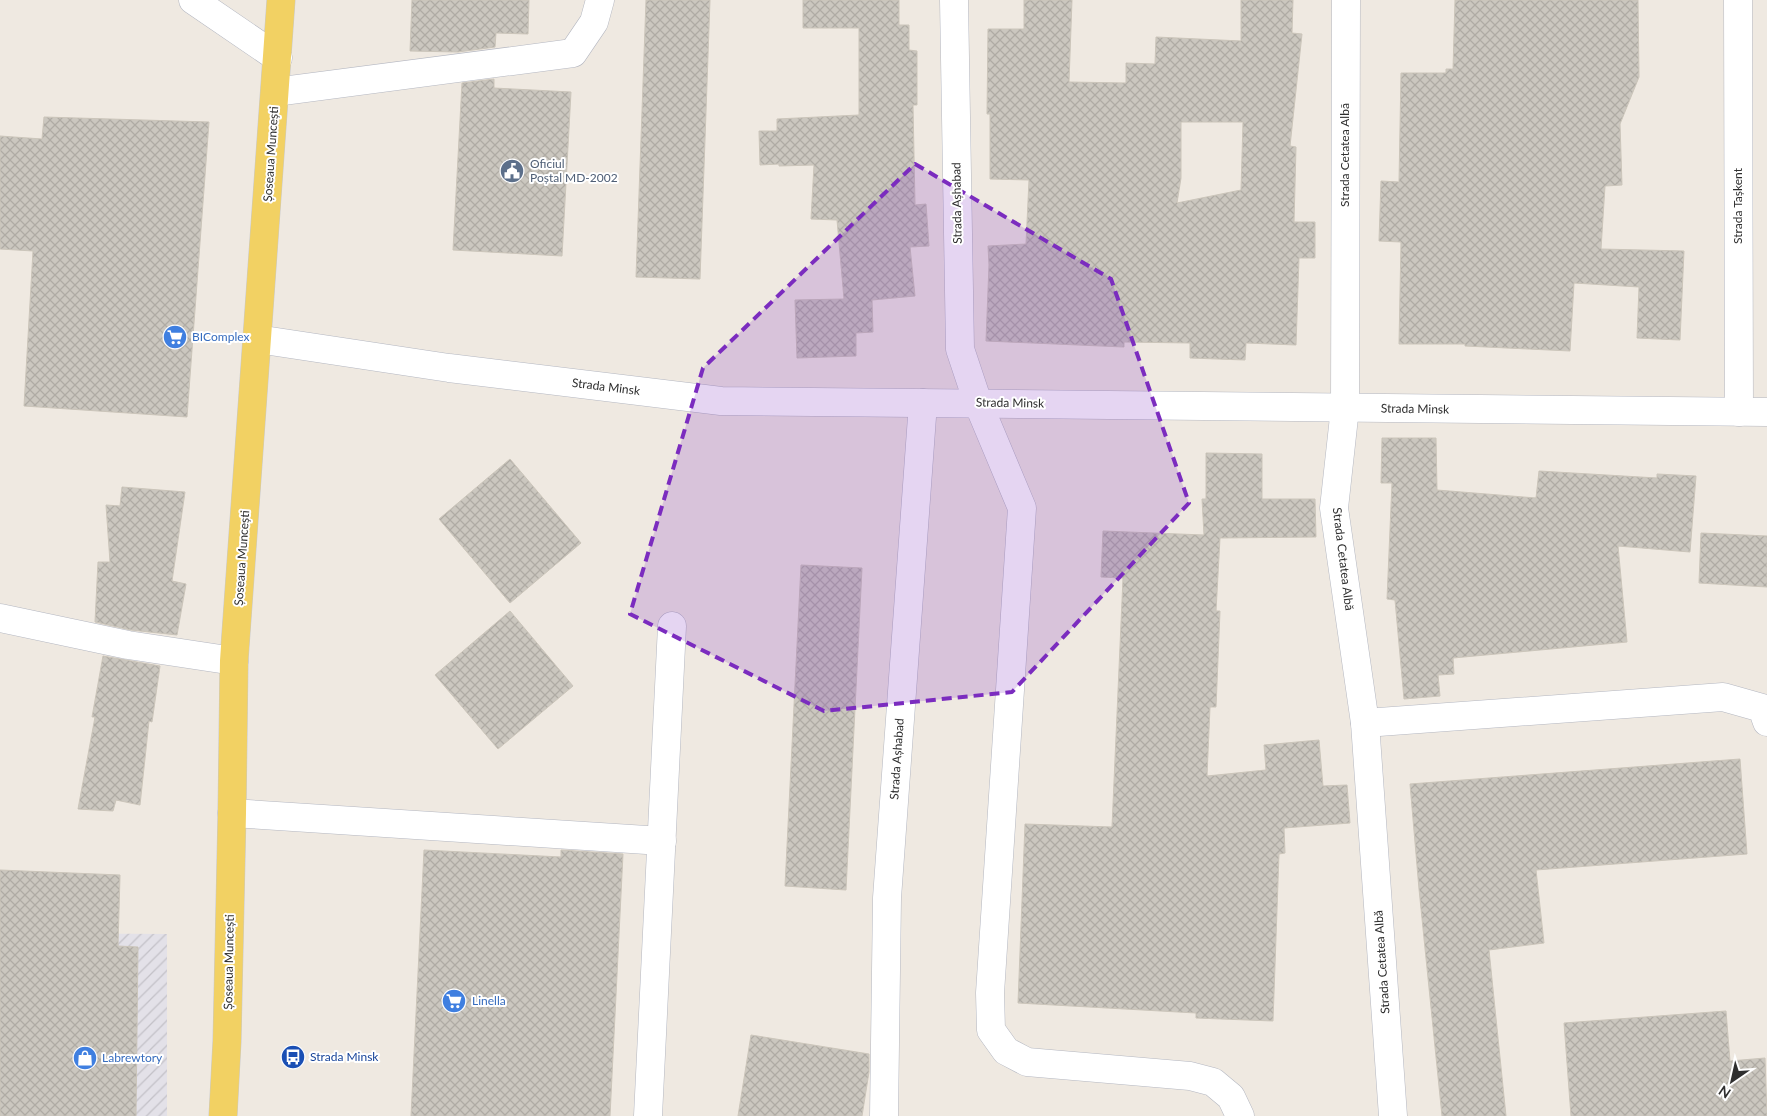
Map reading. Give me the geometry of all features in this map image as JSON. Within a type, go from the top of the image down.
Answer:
[{"type":"main road","name":"Șoseaua Muncești","points":[[223,1116],[232,813],[234,661],[281,0]]},
{"type":"street","points":[[193,0],[278,58]]},
{"type":"street","points":[[275,92],[573,54],[594,22],[600,0]]},
{"type":"street","name":"Strada Așhabad","points":[[954,0],[960,349],[978,402],[1022,508],[990,993],[990,1030],[1006,1051],[1027,1062],[1190,1076],[1213,1082],[1231,1097],[1240,1116]]},
{"type":"street","name":"Strada Cetatea Albă","points":[[1346,0],[1345,408],[1334,508],[1365,723],[1393,1116]]},
{"type":"street","name":"Strada Tașkent","points":[[1738,0],[1739,412]]},
{"type":"street","name":"Strada Minsk","points":[[257,339],[449,368],[721,401],[978,402],[1767,412]]},
{"type":"street","name":"Strada Așhabad","points":[[884,1116],[888,898],[923,403]]},
{"type":"street","points":[[0,618],[128,644],[234,661]]},
{"type":"street","points":[[648,1116],[672,626]]},
{"type":"street","points":[[1365,723],[1723,697],[1762,708],[1767,722]]},
{"type":"street","points":[[232,813],[662,841]]},
{"type":"highlighted area","points":[[915,164],[1111,279],[1189,503],[1012,692],[824,711],[630,614],[703,368]]},
{"type":"shaded area","points":[[10,933],[167,934],[167,1116],[9,1116]]},
{"type":"building","points":[[412,0],[529,0],[528,34],[496,33],[495,47],[458,52],[410,51]]},
{"type":"building","points":[[646,0],[710,0],[700,279],[636,277]]},
{"type":"building","points":[[803,0],[899,0],[899,25],[909,25],[909,50],[917,51],[917,105],[913,105],[915,205],[926,204],[929,246],[910,247],[915,296],[872,300],[873,332],[856,333],[856,356],[797,358],[795,300],[844,299],[837,220],[811,219],[814,165],[760,165],[759,131],[777,131],[777,119],[859,115],[859,28],[803,28]]},
{"type":"building","points":[[1024,0],[1072,0],[1069,82],[1126,83],[1126,63],[1155,64],[1156,37],[1241,41],[1241,0],[1293,0],[1292,33],[1302,34],[1290,146],[1296,147],[1294,222],[1315,222],[1315,258],[1299,258],[1296,345],[1246,343],[1245,360],[1190,358],[1190,343],[1124,342],[1124,347],[986,341],[988,246],[1026,244],[1029,180],[990,179],[990,114],[987,114],[988,29],[1024,29]],"holes":[[[1181,122],[1243,122],[1241,190],[1177,203],[1181,178]]]},
{"type":"building","points":[[1455,0],[1638,0],[1639,77],[1620,124],[1622,185],[1605,186],[1601,249],[1684,251],[1680,340],[1637,338],[1639,287],[1574,283],[1570,351],[1465,346],[1465,344],[1399,344],[1401,242],[1379,241],[1381,181],[1399,182],[1401,73],[1446,73],[1446,69],[1453,69]]},
{"type":"building","name":"Oficiul Poștal MD-2002","points":[[494,79],[494,88],[571,92],[562,256],[453,250],[462,83]]},
{"type":"building","points":[[44,117],[209,122],[187,417],[24,406],[33,251],[0,249],[0,136],[42,139]]},
{"type":"building","points":[[1382,438],[1436,438],[1437,490],[1536,498],[1539,471],[1657,478],[1657,474],[1696,476],[1690,552],[1618,546],[1627,642],[1453,658],[1454,674],[1438,675],[1440,696],[1404,699],[1395,600],[1387,599],[1392,483],[1381,483]]},
{"type":"building","points":[[1206,453],[1262,454],[1262,499],[1315,499],[1316,537],[1220,538],[1216,611],[1220,611],[1216,707],[1210,707],[1207,776],[1266,770],[1264,745],[1319,740],[1323,786],[1347,785],[1350,823],[1284,828],[1285,853],[1279,854],[1273,1021],[1196,1018],[1196,1013],[1018,1003],[1025,824],[1112,827],[1123,578],[1101,577],[1103,531],[1204,535],[1202,499],[1206,499]]},
{"type":"building","points":[[510,459],[581,543],[510,603],[439,519]]},
{"type":"building","points":[[122,487],[185,492],[172,581],[186,584],[177,635],[131,630],[95,622],[98,562],[110,562],[106,505],[120,506]]},
{"type":"building","points":[[1701,533],[1767,536],[1767,587],[1699,583]]},
{"type":"building","points":[[801,565],[862,568],[846,890],[785,886]]},
{"type":"building","points":[[510,611],[573,686],[498,749],[435,675]]},
{"type":"building","points":[[103,656],[160,666],[152,722],[149,721],[140,805],[116,800],[113,811],[78,809],[95,717],[92,717]]},
{"type":"building","points":[[1740,759],[1747,854],[1536,870],[1544,943],[1489,950],[1506,1116],[1442,1116],[1410,784]]},
{"type":"building","points":[[424,850],[561,857],[561,850],[623,854],[610,1116],[411,1116]]},
{"type":"building","points":[[0,870],[120,875],[118,946],[138,947],[136,1116],[0,1116]]},
{"type":"building","points":[[1726,1011],[1730,1061],[1765,1058],[1767,1116],[1571,1116],[1564,1023]]},
{"type":"building","points":[[751,1035],[869,1054],[869,1072],[862,1116],[738,1116]]},
{"type":"place","name":"Oficiul Poștal MD-2002","points":[[512,171]]},
{"type":"place","name":"BIComplex","points":[[175,337]]},
{"type":"place","name":"Linella","points":[[454,1001]]},
{"type":"place","name":"Strada Minsk","points":[[293,1057]]},
{"type":"place","name":"Labrewtory","points":[[85,1058]]}]
